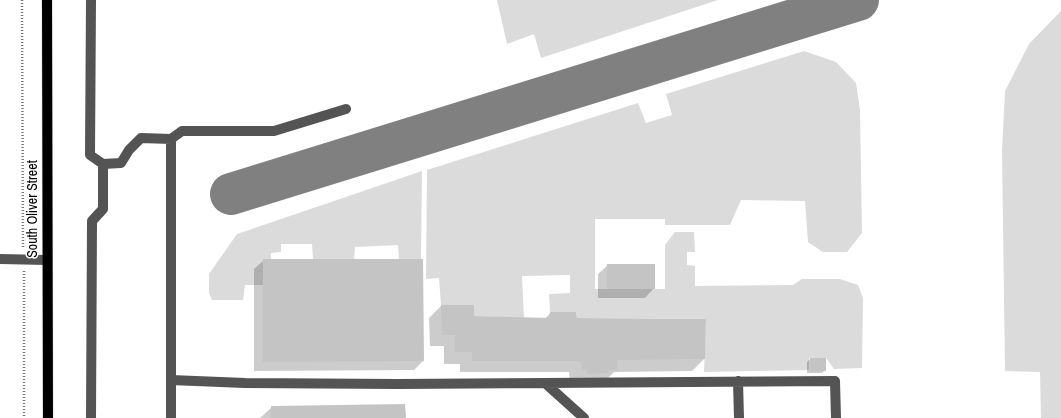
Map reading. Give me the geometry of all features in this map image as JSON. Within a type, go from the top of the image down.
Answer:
[{"type":"main road","name":"South Oliver Street","points":[[47,0],[48,418]]},
{"type":"lane","points":[[91,0],[90,155],[103,164],[121,163],[129,150],[141,138],[171,139],[182,131],[274,131],[346,109]]},
{"type":"lane","points":[[171,139],[171,418]]},
{"type":"lane","points":[[91,418],[92,222],[103,209],[103,164]]},
{"type":"lane","points":[[0,259],[47,260]]},
{"type":"lane","points":[[171,380],[314,384],[835,381],[836,418]]},
{"type":"lane","points":[[738,381],[739,418]]},
{"type":"lane","points":[[545,383],[584,418]]},
{"type":"path","points":[[22,0],[24,418]]},
{"type":"shaded area","points":[[497,0],[718,0],[541,58],[534,34],[507,44]]},
{"type":"shaded area","points":[[1061,11],[1061,418],[1041,418],[1040,372],[1005,371],[1002,150],[1005,91],[1029,44]]},
{"type":"shaded area","points":[[804,51],[836,62],[856,83],[860,110],[862,233],[847,252],[823,252],[808,242],[805,201],[741,200],[730,225],[665,225],[665,219],[595,219],[595,289],[665,289],[665,245],[675,232],[694,232],[695,252],[687,252],[687,265],[695,266],[695,286],[793,285],[802,279],[840,279],[858,285],[863,298],[862,368],[834,369],[826,358],[809,358],[809,370],[704,372],[706,319],[577,318],[576,312],[550,312],[549,294],[570,293],[570,275],[522,276],[524,318],[474,316],[473,305],[441,305],[439,278],[426,279],[427,170],[638,103],[646,123],[672,115],[666,94]]},
{"type":"shaded area","points":[[422,171],[421,259],[399,259],[398,245],[355,247],[354,259],[313,259],[312,244],[281,244],[281,252],[271,253],[271,259],[263,259],[263,285],[245,285],[243,300],[212,300],[209,293],[209,274],[237,234]]},
{"type":"building","points":[[263,259],[423,259],[424,361],[263,362]]},
{"type":"building","points":[[607,264],[655,264],[655,289],[607,289]]},
{"type":"building","points":[[441,305],[474,305],[474,316],[550,318],[550,312],[576,312],[577,318],[706,319],[705,359],[617,360],[617,370],[608,370],[608,373],[587,374],[587,370],[582,370],[581,361],[472,361],[472,352],[455,352],[455,335],[442,335]]},
{"type":"building","points":[[810,358],[826,358],[826,371],[810,371]]},
{"type":"building","points":[[405,404],[406,418],[271,418],[271,406]]},
{"type":"taxiway","points":[[231,194],[858,0]]}]
